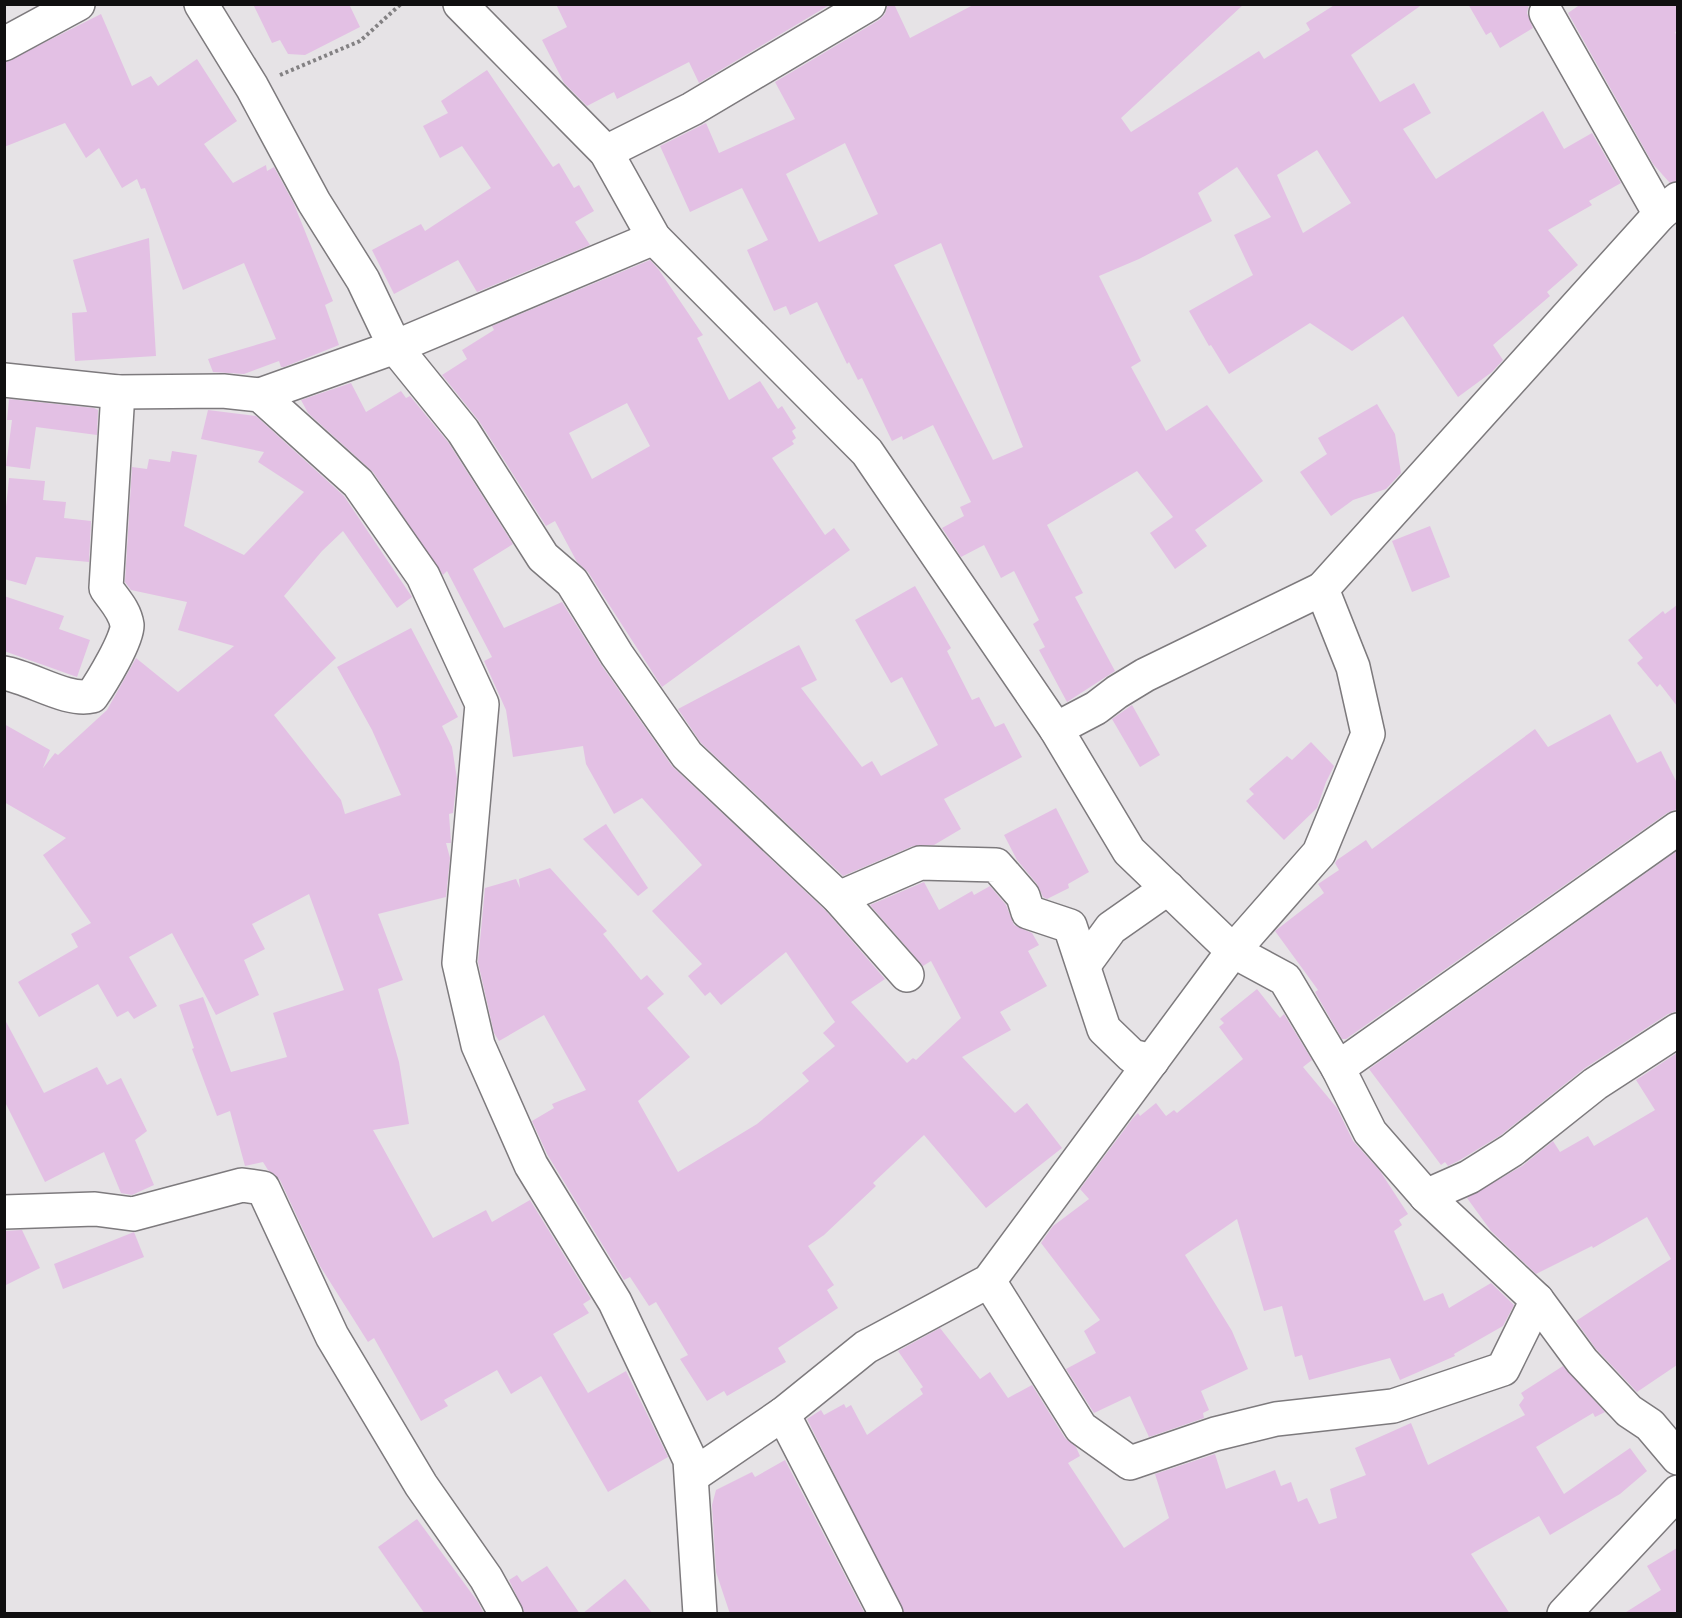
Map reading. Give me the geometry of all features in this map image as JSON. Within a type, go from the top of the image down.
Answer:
[{"type":"street","points":[[4,44],[78,4]]},
{"type":"street","points":[[201,4],[252,87],[314,202],[363,280],[394,346],[463,431],[543,557],[572,582],[617,655],[687,756],[839,898],[907,975]]},
{"type":"street","points":[[460,4],[606,152],[654,238],[867,452],[1056,729],[1129,851],[1233,951],[1285,979],[1338,1068],[1370,1132],[1426,1196],[1537,1300],[1582,1361],[1629,1411],[1650,1425],[1677,1458]]},
{"type":"street","points":[[606,152],[692,109],[869,4]]},
{"type":"street","points":[[1056,729],[1096,708],[1145,675],[1322,589],[1669,207],[1546,13]]},
{"type":"street","points":[[4,380],[118,392],[222,391],[260,395],[394,346],[654,238]]},
{"type":"street","points":[[4,673],[23,676],[80,699],[92,696],[111,667],[127,627],[122,610],[106,588],[118,392]]},
{"type":"street","points":[[260,395],[358,483],[423,576],[482,704],[459,963],[478,1045],[531,1165],[615,1302],[690,1460],[694,1610]]},
{"type":"street","points":[[692,1476],[783,1414],[866,1347],[989,1281],[1233,951],[1319,853],[1368,734],[1353,667],[1322,589]]},
{"type":"street","points":[[1338,1068],[1677,828]]},
{"type":"street","points":[[839,898],[920,863],[996,865],[1023,896],[1029,912],[1070,926],[1104,1029],[1132,1056],[1152,1061]]},
{"type":"street","points":[[1084,965],[1111,928],[1168,888]]},
{"type":"street","points":[[1426,1196],[1469,1177],[1512,1150],[1595,1084],[1677,1030]]},
{"type":"street","points":[[4,1212],[95,1209],[133,1214],[242,1185],[263,1188],[332,1336],[422,1485],[486,1578],[506,1614]]},
{"type":"street","points":[[989,1281],[1081,1428],[1130,1463],[1215,1434],[1276,1419],[1393,1406],[1503,1369],[1537,1300]]},
{"type":"street","points":[[783,1414],[886,1614]]},
{"type":"street","points":[[1564,1614],[1677,1492]]},
{"type":"path","points":[[252,87],[360,41],[400,4]]},
{"type":"building","points":[[253,4],[349,4],[360,27],[305,55],[288,54],[280,40],[272,43]]},
{"type":"building","points":[[556,4],[831,4],[699,83],[689,62],[617,99],[614,92],[587,106],[564,83],[542,40],[567,27]]},
{"type":"building","points":[[888,4],[894,4],[910,38],[975,4],[1244,4],[1121,118],[1131,132],[1259,51],[1264,59],[1310,30],[1306,23],[1336,4],[1423,4],[1351,55],[1380,102],[1414,83],[1431,113],[1403,129],[1436,179],[1543,111],[1564,149],[1592,133],[1621,183],[1589,201],[1592,205],[1548,230],[1578,265],[1547,292],[1550,296],[1493,345],[1503,360],[1492,372],[1458,397],[1403,316],[1352,351],[1310,323],[1229,374],[1211,345],[1209,346],[1189,311],[1253,275],[1234,235],[1271,217],[1237,167],[1198,193],[1212,221],[1139,259],[1099,276],[1141,361],[1131,367],[1166,431],[1207,405],[1263,481],[1195,530],[1207,546],[1175,569],[1150,533],[1173,517],[1137,471],[1047,525],[1083,593],[1075,597],[1115,671],[1067,702],[1039,650],[1045,647],[1033,624],[1039,620],[1014,571],[1001,578],[984,545],[961,557],[942,528],[964,516],[960,507],[971,502],[933,425],[903,440],[902,436],[892,441],[862,378],[858,380],[849,362],[847,364],[817,302],[790,315],[786,306],[774,311],[747,250],[768,240],[742,188],[690,212],[660,146],[706,123],[719,153],[795,119],[775,82],[879,20],[885,14]],"holes":[[[845,143],[878,214],[819,242],[786,174]],[[1317,150],[1351,203],[1303,233],[1277,175]],[[941,243],[1023,447],[993,460],[894,265]]]},
{"type":"building","points":[[1468,4],[1529,4],[1527,13],[1533,28],[1500,48],[1491,32],[1486,35]]},
{"type":"building","points":[[1581,4],[1677,4],[1677,31],[1675,32],[1677,37],[1677,181],[1670,183],[1653,164],[1568,13]]},
{"type":"building","points":[[101,14],[132,86],[151,76],[158,86],[197,59],[237,121],[204,144],[233,183],[266,165],[267,171],[274,167],[294,204],[333,301],[325,305],[339,345],[284,367],[281,367],[279,361],[244,374],[213,372],[208,359],[276,339],[244,263],[183,290],[145,188],[141,189],[137,179],[122,188],[99,148],[86,158],[65,123],[4,147],[4,63]]},
{"type":"building","points":[[487,70],[553,167],[559,163],[574,188],[579,185],[594,211],[575,222],[590,245],[477,292],[458,260],[394,294],[372,250],[421,224],[425,231],[491,188],[462,146],[440,158],[423,126],[448,113],[441,101]]},
{"type":"building","points":[[149,238],[156,356],[75,361],[72,313],[87,312],[73,260]]},
{"type":"building","points":[[650,260],[703,335],[697,338],[729,400],[760,381],[778,409],[782,406],[796,428],[792,431],[796,438],[792,441],[794,444],[772,458],[825,535],[834,528],[850,550],[662,687],[588,572],[577,562],[555,521],[546,526],[479,421],[442,375],[467,359],[462,350],[494,330],[492,326]],"holes":[[[627,403],[650,446],[592,479],[569,433]]]},
{"type":"building","points":[[351,383],[366,412],[401,391],[406,398],[410,396],[448,442],[513,544],[473,569],[504,628],[562,602],[602,666],[672,766],[826,911],[885,979],[851,1002],[907,1063],[913,1058],[916,1060],[961,1018],[931,961],[923,966],[870,905],[924,882],[939,910],[972,891],[974,895],[990,886],[1006,905],[1014,925],[1032,933],[1039,945],[1028,951],[1047,986],[1000,1012],[1011,1030],[962,1057],[1015,1113],[1027,1103],[1062,1148],[986,1208],[924,1135],[873,1183],[876,1186],[824,1235],[808,1246],[834,1285],[827,1290],[838,1308],[778,1348],[786,1362],[727,1396],[724,1391],[707,1401],[680,1359],[688,1355],[656,1302],[649,1306],[630,1277],[624,1280],[547,1154],[532,1121],[554,1108],[552,1104],[586,1090],[544,1015],[499,1041],[494,1033],[478,962],[485,888],[516,879],[520,888],[519,879],[550,868],[607,931],[603,934],[641,980],[647,975],[664,994],[647,1008],[690,1057],[638,1101],[678,1172],[757,1124],[809,1081],[802,1073],[835,1046],[823,1033],[835,1022],[786,952],[721,1005],[710,992],[705,996],[688,976],[702,964],[652,911],[702,865],[642,798],[614,814],[586,764],[583,746],[513,757],[506,710],[484,661],[492,657],[447,571],[443,575],[373,472],[308,413],[301,400]]},
{"type":"building","points":[[9,399],[94,408],[98,410],[97,435],[36,427],[30,469],[6,466],[12,420],[7,420]]},
{"type":"building","points":[[1377,404],[1395,434],[1401,473],[1386,489],[1353,500],[1331,516],[1300,472],[1327,454],[1318,438]]},
{"type":"building","points":[[208,410],[256,416],[344,496],[412,597],[397,608],[343,531],[322,551],[284,596],[336,658],[274,715],[341,800],[345,814],[401,795],[372,730],[337,667],[411,628],[458,717],[442,726],[452,747],[457,779],[453,813],[449,814],[451,843],[446,843],[450,858],[446,897],[378,914],[403,980],[378,989],[399,1062],[409,1124],[373,1130],[433,1238],[486,1210],[492,1222],[530,1200],[591,1299],[583,1304],[589,1313],[553,1334],[588,1393],[626,1371],[668,1457],[608,1492],[541,1376],[511,1394],[497,1370],[444,1400],[448,1406],[421,1421],[374,1338],[368,1342],[320,1266],[280,1180],[268,1170],[263,1162],[245,1166],[230,1111],[217,1116],[192,1049],[194,1048],[179,1005],[203,997],[231,1072],[287,1057],[273,1013],[344,990],[309,894],[252,924],[265,949],[244,960],[259,995],[216,1015],[172,933],[129,957],[157,1006],[134,1019],[128,1011],[117,1017],[98,984],[39,1017],[18,982],[78,947],[71,934],[91,923],[43,855],[66,838],[4,802],[4,724],[50,750],[43,768],[55,753],[58,755],[107,710],[136,658],[178,692],[234,646],[178,630],[187,602],[131,590],[125,582],[132,467],[147,469],[149,459],[170,462],[172,451],[197,455],[184,526],[244,555],[304,492],[258,462],[264,452],[201,439]]},
{"type":"building","points":[[9,478],[45,481],[43,500],[66,502],[64,518],[91,521],[89,562],[36,557],[26,585],[4,579],[4,526]]},
{"type":"building","points":[[1430,526],[1450,577],[1412,592],[1392,541]]},
{"type":"building","points":[[915,586],[951,648],[947,651],[972,700],[979,697],[995,727],[1004,723],[1022,757],[944,799],[961,829],[934,845],[913,846],[843,876],[701,743],[678,709],[799,645],[817,680],[801,688],[862,767],[872,761],[881,776],[938,745],[902,677],[891,683],[855,620]]},
{"type":"building","points":[[4,596],[64,616],[59,629],[90,640],[77,677],[4,651]]},
{"type":"building","points":[[1677,605],[1677,706],[1660,684],[1657,687],[1637,663],[1643,658],[1628,640],[1663,611],[1665,614]]},
{"type":"building","points":[[1132,705],[1160,755],[1140,767],[1112,719]]},
{"type":"building","points":[[1610,714],[1637,763],[1661,751],[1677,783],[1677,809],[1667,813],[1346,1039],[1342,1039],[1315,992],[1318,990],[1275,931],[1324,893],[1318,884],[1339,870],[1335,863],[1337,860],[1366,840],[1372,849],[1535,729],[1548,747]]},
{"type":"building","points":[[1311,742],[1334,766],[1317,808],[1284,840],[1246,801],[1254,794],[1249,789],[1287,756],[1292,760]]},
{"type":"building","points":[[1056,808],[1089,872],[1068,884],[1069,888],[1047,899],[1043,897],[1037,884],[1017,860],[1004,835]]},
{"type":"building","points":[[606,824],[648,888],[638,896],[583,839]]},
{"type":"building","points":[[1677,851],[1677,1011],[1668,1014],[1585,1068],[1501,1135],[1448,1166],[1445,1162],[1441,1165],[1369,1069]]},
{"type":"building","points":[[1257,989],[1280,1018],[1284,1014],[1312,1060],[1303,1067],[1337,1108],[1353,1141],[1380,1171],[1408,1214],[1399,1220],[1402,1225],[1394,1231],[1424,1301],[1443,1293],[1449,1308],[1491,1283],[1514,1305],[1503,1326],[1454,1354],[1455,1356],[1400,1380],[1390,1358],[1309,1380],[1302,1355],[1295,1357],[1282,1306],[1264,1311],[1237,1219],[1185,1255],[1232,1331],[1248,1369],[1201,1391],[1209,1410],[1203,1413],[1204,1418],[1149,1437],[1130,1396],[1094,1413],[1066,1369],[1096,1353],[1084,1331],[1100,1320],[1041,1243],[1053,1226],[1089,1199],[1080,1189],[1138,1113],[1140,1116],[1156,1103],[1166,1116],[1174,1110],[1177,1113],[1243,1059],[1219,1027],[1224,1023],[1220,1019]]},
{"type":"building","points":[[4,1018],[44,1093],[97,1067],[107,1085],[121,1078],[147,1131],[135,1140],[154,1185],[132,1195],[121,1193],[104,1152],[45,1182],[4,1100]]},
{"type":"building","points":[[1677,1053],[1677,1365],[1637,1392],[1596,1349],[1576,1321],[1671,1259],[1647,1217],[1593,1248],[1592,1246],[1536,1274],[1491,1231],[1467,1198],[1522,1166],[1553,1141],[1560,1152],[1588,1136],[1594,1146],[1655,1110],[1636,1080]]},
{"type":"building","points":[[22,1230],[40,1268],[4,1286],[4,1231]]},
{"type":"building","points":[[134,1232],[144,1257],[63,1289],[54,1264]]},
{"type":"building","points":[[940,1328],[980,1379],[990,1372],[1008,1398],[1032,1385],[1065,1438],[1076,1447],[1080,1456],[1068,1463],[1124,1548],[1169,1518],[1155,1474],[1215,1454],[1226,1489],[1275,1470],[1281,1486],[1291,1482],[1298,1502],[1307,1498],[1319,1524],[1337,1518],[1330,1489],[1366,1475],[1355,1448],[1411,1423],[1428,1465],[1525,1415],[1519,1405],[1524,1398],[1521,1393],[1563,1366],[1605,1412],[1595,1417],[1593,1413],[1536,1447],[1564,1494],[1630,1448],[1647,1471],[1620,1494],[1550,1535],[1539,1516],[1471,1554],[1510,1614],[904,1614],[807,1419],[821,1410],[824,1415],[844,1404],[846,1408],[851,1405],[867,1435],[923,1394],[920,1389],[923,1387],[898,1351]]},
{"type":"building","points":[[785,1460],[865,1614],[730,1614],[716,1572],[712,1505],[716,1490],[752,1472],[755,1477]]},
{"type":"building","points":[[417,1519],[478,1602],[484,1614],[425,1614],[378,1547]]},
{"type":"building","points":[[1677,1548],[1677,1614],[1623,1614],[1661,1590],[1647,1566]]},
{"type":"building","points":[[547,1566],[580,1614],[525,1614],[509,1580],[517,1575],[522,1582]]},
{"type":"building","points":[[625,1579],[653,1614],[582,1614]]}]
